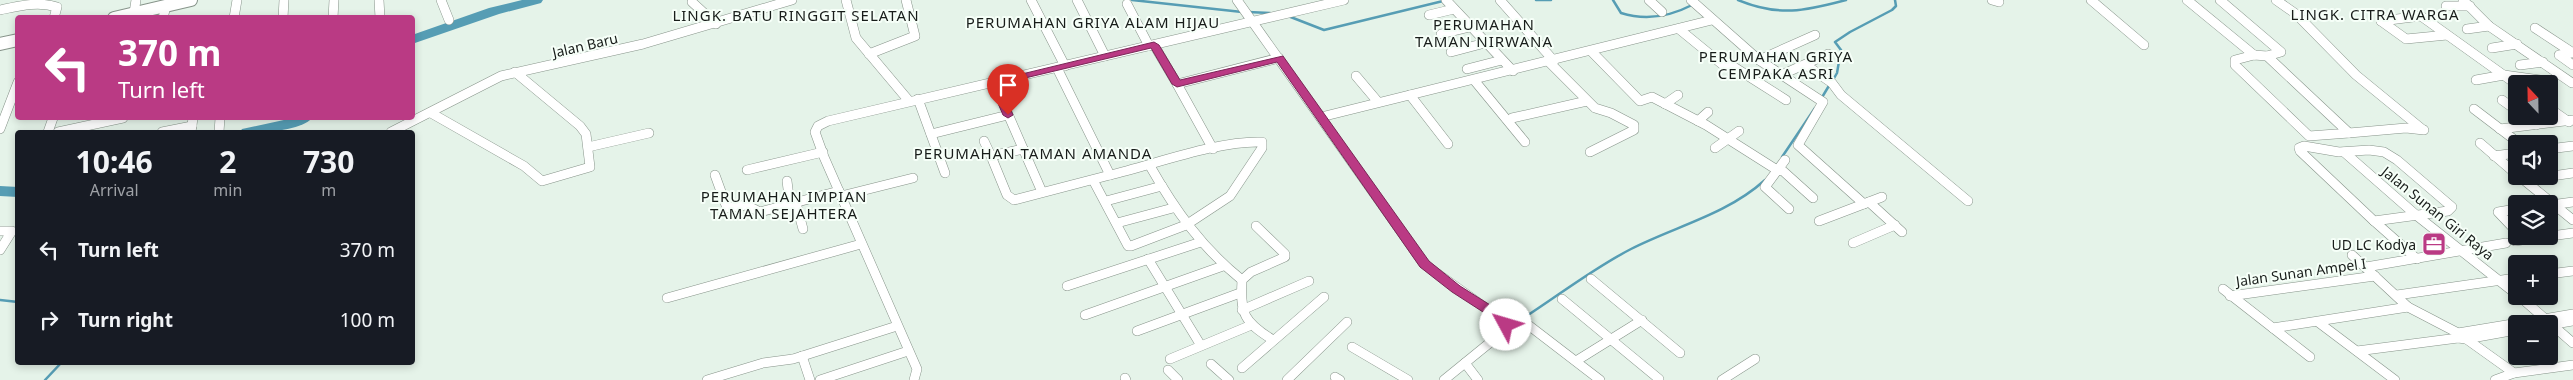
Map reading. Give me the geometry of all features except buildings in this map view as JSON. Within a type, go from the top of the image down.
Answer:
[{"type":"main road","points":[[127,15],[180,1],[192,0]]},
{"type":"main road","points":[[0,44],[15,41]]},
{"type":"street","points":[[124,15],[136,0]]},
{"type":"street","points":[[234,15],[237,0]]},
{"type":"street","points":[[283,15],[284,0]]},
{"type":"street","points":[[333,15],[334,0]]},
{"type":"street","points":[[378,0],[380,15]]},
{"type":"street","points":[[442,0],[449,20]]},
{"type":"street","name":"Jalan Baru","points":[[395,130],[431,113],[489,80],[515,72],[592,56],[792,0]]},
{"type":"street","points":[[846,0],[853,32],[869,54],[914,100],[931,134],[945,173]]},
{"type":"street","points":[[869,54],[915,36],[915,29],[907,12],[906,0]]},
{"type":"street","points":[[1031,0],[1110,175]]},
{"type":"street","points":[[1077,0],[1105,56]]},
{"type":"street","points":[[1237,0],[1424,264],[1437,276],[1504,320],[1520,320],[1600,380]]},
{"type":"street","points":[[915,380],[918,371],[896,326],[815,132],[821,124],[914,100],[1152,45],[1252,19],[1269,19],[1344,0]]},
{"type":"street","points":[[1500,0],[1551,61],[1588,101],[1600,111],[1621,117],[1635,127],[1590,152]]},
{"type":"street","points":[[1649,0],[1662,12]]},
{"type":"street","points":[[2091,0],[2144,45]]},
{"type":"street","points":[[2187,0],[2254,55]]},
{"type":"street","points":[[2220,0],[2281,52],[2269,57],[2254,55],[2234,62],[2309,136],[2406,128],[2424,130]]},
{"type":"street","points":[[2276,0],[2296,14],[2356,75],[2424,130]]},
{"type":"street","points":[[2463,0],[2489,26],[2572,83]]},
{"type":"street","points":[[1447,1],[1485,43],[1513,70]]},
{"type":"street","points":[[0,10],[32,2],[57,7],[55,15]]},
{"type":"street","points":[[692,2],[714,22]]},
{"type":"street","points":[[1694,3],[1759,60],[1816,97],[1823,104],[1798,145],[1898,228],[1853,243]]},
{"type":"street","points":[[1127,4],[1177,84],[1213,149]]},
{"type":"street","points":[[164,15],[166,6]]},
{"type":"street","points":[[2446,6],[2470,6]]},
{"type":"street","points":[[1429,15],[1454,9]]},
{"type":"street","points":[[2447,35],[2406,39],[2380,21],[2419,16],[2447,35],[2508,78]]},
{"type":"street","points":[[1321,117],[1712,20]]},
{"type":"street","points":[[2467,29],[2489,26]]},
{"type":"street","points":[[1441,34],[1470,27]]},
{"type":"street","points":[[2535,28],[2572,53]]},
{"type":"street","points":[[1679,29],[1723,65],[1734,67],[1786,100]]},
{"type":"street","points":[[1759,60],[1815,35]]},
{"type":"street","points":[[1451,52],[1485,43]]},
{"type":"street","points":[[2492,48],[2517,44]]},
{"type":"street","points":[[1591,51],[1640,100],[1652,97],[1698,121],[1777,170],[1783,171],[1813,198]]},
{"type":"street","points":[[2572,53],[2559,55],[2573,65]]},
{"type":"street","points":[[1781,75],[1828,54]]},
{"type":"street","points":[[2269,57],[2349,132]]},
{"type":"street","points":[[1177,84],[1279,58]]},
{"type":"street","points":[[1467,69],[1502,60]]},
{"type":"street","points":[[2520,65],[2543,62]]},
{"type":"street","points":[[1806,65],[1829,81],[1841,95],[1968,201]]},
{"type":"street","points":[[431,113],[524,166],[543,181],[590,167],[586,134],[580,126],[515,72]]},
{"type":"street","points":[[1356,76],[1378,102]]},
{"type":"street","points":[[2476,80],[2508,76]]},
{"type":"street","points":[[1474,80],[1525,142]]},
{"type":"street","points":[[994,82],[1042,192]]},
{"type":"street","points":[[0,129],[15,90]]},
{"type":"street","points":[[1410,95],[1448,144]]},
{"type":"street","points":[[1665,104],[1678,95]]},
{"type":"street","points":[[2502,100],[2508,104]]},
{"type":"street","points":[[1512,118],[1588,101]]},
{"type":"street","points":[[2474,109],[2508,135]]},
{"type":"street","points":[[1698,121],[1708,112]]},
{"type":"street","points":[[2558,114],[2571,122]]},
{"type":"street","points":[[931,134],[1008,115]]},
{"type":"street","points":[[68,130],[115,120]]},
{"type":"street","points":[[2558,123],[2571,122]]},
{"type":"street","points":[[171,130],[192,125]]},
{"type":"street","points":[[2500,129],[2529,125]]},
{"type":"street","points":[[1715,148],[1739,130]]},
{"type":"street","points":[[588,147],[649,133]]},
{"type":"street","points":[[984,141],[1008,197],[1017,200],[1042,192],[1213,149],[1258,140],[1262,144],[1234,192],[1186,225],[1129,246],[1093,180]]},
{"type":"street","points":[[2480,143],[2508,167]]},
{"type":"street","points":[[2373,221],[2448,211],[2452,207],[2388,153],[2369,150],[2344,152],[2304,146],[2299,148],[2373,221],[2417,259]]},
{"type":"street","points":[[2558,148],[2573,146]]},
{"type":"street","points":[[991,156],[1022,149]]},
{"type":"street","points":[[747,170],[823,152]]},
{"type":"street","name":"Jalan Sunan Giri Raya","points":[[2344,152],[2416,215],[2508,287]]},
{"type":"street","points":[[2494,156],[2508,155]]},
{"type":"street","points":[[1785,160],[1764,187],[1788,209]]},
{"type":"street","points":[[1150,166],[1173,208],[1186,225],[1223,266],[1242,280]]},
{"type":"street","points":[[2558,174],[2573,173]]},
{"type":"street","points":[[715,175],[727,208],[746,205],[763,212],[913,178]]},
{"type":"street","points":[[787,181],[803,230]]},
{"type":"street","points":[[2530,185],[2540,195]]},
{"type":"street","points":[[1106,202],[1162,186]]},
{"type":"street","points":[[1819,221],[1882,198]]},
{"type":"street","points":[[2558,204],[2573,202]]},
{"type":"street","points":[[1117,223],[1173,208]]},
{"type":"street","points":[[2508,210],[2498,212],[2508,223]]},
{"type":"street","points":[[2558,210],[2573,220]]},
{"type":"street","points":[[1256,226],[1285,254],[1285,257],[1250,272],[1242,280],[1240,293],[1242,310],[1249,326],[1273,340]]},
{"type":"street","points":[[0,231],[12,232],[13,240],[0,250]]},
{"type":"street","points":[[2558,235],[2573,233]]},
{"type":"street","points":[[1068,286],[1201,242]]},
{"type":"street","points":[[2366,267],[2508,242]]},
{"type":"street","points":[[667,298],[861,244]]},
{"type":"street","points":[[2352,255],[2408,307],[2461,337],[2514,373]]},
{"type":"street","points":[[1148,259],[1200,344]]},
{"type":"street","points":[[1084,315],[1223,266]]},
{"type":"street","points":[[2558,273],[2573,271]]},
{"type":"street","name":"Jalan Sunan Ampel I","points":[[2274,328],[2226,292],[2376,276]]},
{"type":"street","points":[[1591,279],[1680,352]]},
{"type":"street","points":[[2397,295],[2508,279]]},
{"type":"street","points":[[1242,310],[1309,281]]},
{"type":"street","points":[[1137,332],[1240,293]]},
{"type":"street","points":[[1242,368],[1324,298]]},
{"type":"street","points":[[1562,299],[1659,379]]},
{"type":"street","name":"Jalan Sunan Giri Raya","points":[[2528,305],[2540,315]]},
{"type":"street","points":[[2274,328],[2408,307]]},
{"type":"street","points":[[2558,319],[2573,314]]},
{"type":"street","points":[[1444,380],[1503,332],[1506,326],[1504,320]]},
{"type":"street","points":[[1576,361],[1642,320]]},
{"type":"street","points":[[2558,322],[2573,321]]},
{"type":"street","points":[[1287,380],[1347,322]]},
{"type":"street","points":[[2318,322],[2395,380]]},
{"type":"street","points":[[707,380],[764,363],[802,356],[896,326]]},
{"type":"street","points":[[1178,380],[1169,364],[1200,344],[1249,326]]},
{"type":"street","points":[[2274,328],[2310,357]]},
{"type":"street","points":[[2461,337],[2508,329]]},
{"type":"street","name":"Jalan Sunan Giri Raya","points":[[2558,330],[2573,343]]},
{"type":"street","points":[[2357,351],[2508,331]]},
{"type":"street","points":[[1352,347],[1408,380]]},
{"type":"street","points":[[820,380],[908,351]]},
{"type":"street","points":[[802,356],[810,380]]},
{"type":"street","points":[[1722,380],[1755,359]]},
{"type":"street","points":[[1465,363],[1478,380]]},
{"type":"street","points":[[1212,364],[1229,380]]},
{"type":"street","points":[[2496,380],[2514,373],[2573,365]]},
{"type":"waterway","points":[[415,39],[494,11],[537,0]]},
{"type":"waterway","points":[[1132,0],[1242,12]]},
{"type":"waterway","points":[[1536,0],[1551,0]]},
{"type":"waterway","points":[[1613,0],[1621,13],[1639,17],[1666,15],[1692,5]]},
{"type":"waterway","points":[[1738,0],[1766,9],[1779,10],[1805,9],[1846,0]]},
{"type":"waterway","points":[[1833,80],[1837,73],[1841,50],[1835,42],[1892,10],[1896,6],[1895,0]]},
{"type":"waterway","points":[[1288,16],[1324,30],[1443,1]]},
{"type":"waterway","points":[[1248,12],[1270,13]]},
{"type":"waterway","points":[[1821,99],[1830,84]]},
{"type":"waterway","points":[[1782,157],[1815,108]]},
{"type":"waterway","points":[[257,130],[300,120]]},
{"type":"waterway","points":[[1522,319],[1617,257],[1648,241],[1717,211],[1750,192],[1765,180]]},
{"type":"waterway","points":[[0,191],[15,192]]},
{"type":"waterway","points":[[0,300],[15,302]]},
{"type":"waterway","points":[[45,380],[59,365]]},
{"type":"place","name":"UD LC Kodya","points":[[2434,244]]},
{"type":"district","name":"LINGK. CITRA WARGA","points":[[2375,14]]},
{"type":"district","name":"LINGK. BATU RINGGIT SELATAN","points":[[796,15]]},
{"type":"district","name":"PERUMAHAN GRIYA ALAM HIJAU","points":[[1093,22]]},
{"type":"district","name":"PERUMAHAN TAMAN NIRWANA","points":[[1484,32]]},
{"type":"district","name":"PERUMAHAN GRIYA CEMPAKA ASRI","points":[[1776,64]]},
{"type":"district","name":"PERUMAHAN TAMAN AMANDA","points":[[1033,153]]},
{"type":"district","name":"PERUMAHAN IMPIAN TAMAN SEJAHTERA","points":[[784,204]]},
{"type":"route","points":[[1008,115],[994,82],[1154,45],[1177,84],[1279,58],[1424,264],[1437,276],[1502,318],[1506,325]]}]
